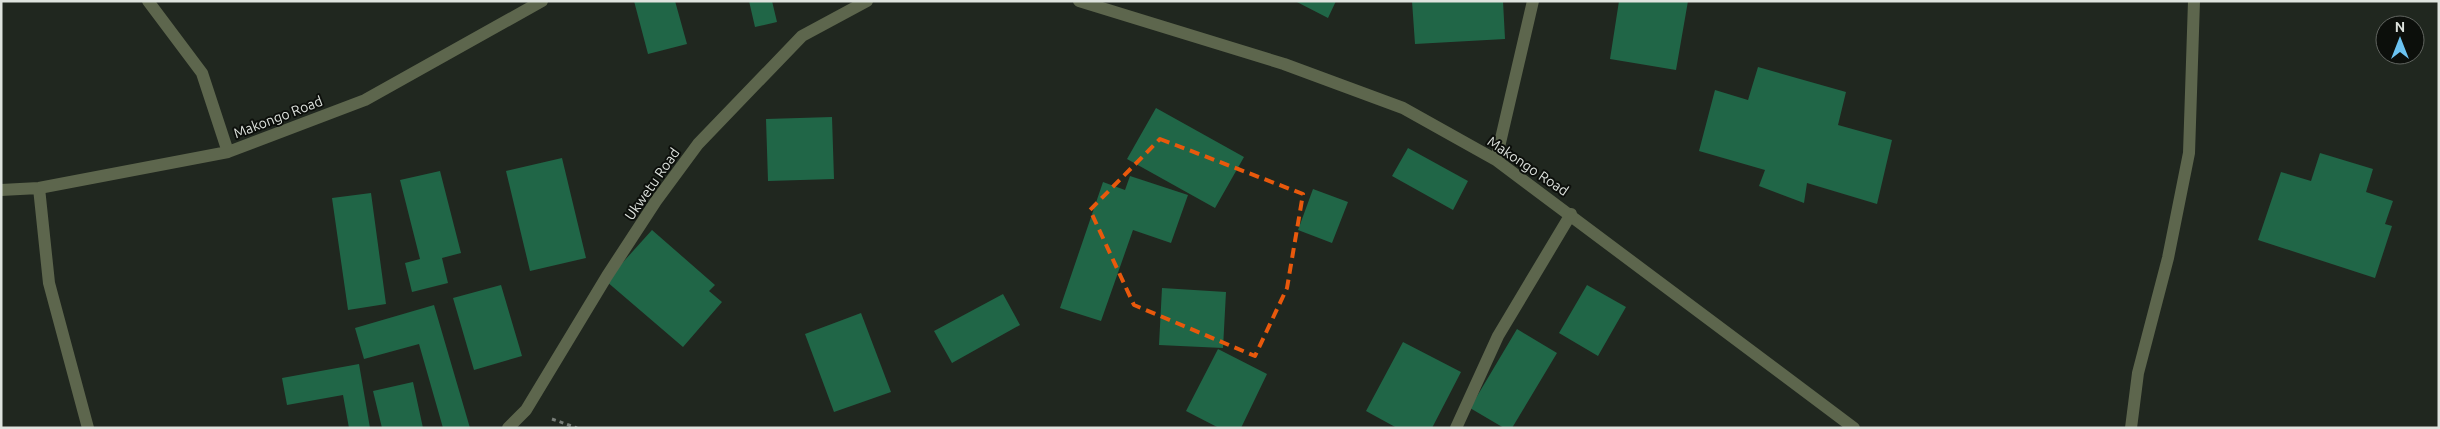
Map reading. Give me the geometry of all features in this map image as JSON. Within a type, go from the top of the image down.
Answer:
[{"type":"street","points":[[148,1],[202,73],[228,152]]},
{"type":"street","name":"Makongo Road","points":[[1,190],[39,188],[228,152],[366,100],[542,1]]},
{"type":"street","name":"Ukwetu Road","points":[[508,428],[526,410],[607,276],[656,201],[698,144],[802,36],[867,1]]},
{"type":"street","name":"Makongo Road","points":[[1079,1],[1098,4],[1284,64],[1403,108],[1496,160],[1571,214],[1854,428]]},
{"type":"street","points":[[1496,160],[1533,1]]},
{"type":"street","points":[[2131,428],[2138,373],[2168,258],[2189,153],[2194,1]]},
{"type":"street","points":[[39,188],[49,283],[88,428]]},
{"type":"street","points":[[1456,428],[1498,336],[1571,214]]},
{"type":"highlighted area","points":[[1160,139],[1303,194],[1287,288],[1255,356],[1134,305],[1090,210]]},
{"type":"building","points":[[634,1],[675,1],[687,44],[648,54]]},
{"type":"building","points":[[749,1],[772,1],[777,22],[755,27]]},
{"type":"building","points":[[1295,1],[1336,1],[1328,18]]},
{"type":"building","points":[[1412,1],[1503,1],[1505,39],[1415,44]]},
{"type":"building","points":[[1619,1],[1688,1],[1676,70],[1610,59]]},
{"type":"building","points":[[1758,67],[1846,92],[1838,125],[1892,140],[1877,204],[1807,183],[1804,203],[1759,186],[1765,170],[1699,151],[1715,90],[1748,100]]},
{"type":"building","points":[[1156,108],[1244,157],[1215,208],[1127,159]]},
{"type":"building","points":[[832,117],[834,179],[768,181],[766,119]]},
{"type":"building","points":[[1408,148],[1468,181],[1453,210],[1392,176]]},
{"type":"building","points":[[2320,153],[2373,169],[2366,192],[2393,201],[2385,224],[2392,226],[2375,278],[2258,240],[2281,172],[2311,181]]},
{"type":"building","points":[[562,158],[586,258],[530,271],[506,171]]},
{"type":"building","points":[[440,171],[461,253],[442,258],[448,283],[412,292],[405,263],[420,259],[400,180]]},
{"type":"building","points":[[1130,176],[1188,195],[1171,243],[1133,230],[1101,321],[1060,308],[1103,182],[1125,190]]},
{"type":"building","points":[[1313,189],[1348,202],[1332,243],[1298,230]]},
{"type":"building","points":[[371,193],[386,304],[348,310],[332,198]]},
{"type":"building","points":[[652,230],[715,285],[709,291],[722,302],[683,347],[606,281]]},
{"type":"building","points":[[501,285],[522,356],[474,370],[453,298]]},
{"type":"building","points":[[1587,285],[1626,307],[1598,356],[1559,333]]},
{"type":"building","points":[[1162,288],[1226,292],[1223,348],[1159,345]]},
{"type":"building","points":[[1003,294],[1020,325],[952,363],[934,331]]},
{"type":"building","points":[[434,305],[470,428],[443,428],[419,344],[364,359],[355,328]]},
{"type":"building","points":[[861,313],[891,392],[834,412],[805,334]]},
{"type":"building","points":[[1517,329],[1557,353],[1512,428],[1504,428],[1470,408]]},
{"type":"building","points":[[1403,342],[1461,372],[1432,428],[1397,428],[1366,411]]},
{"type":"building","points":[[1218,349],[1267,374],[1241,428],[1219,428],[1186,411]]},
{"type":"building","points":[[359,364],[370,428],[349,428],[343,395],[287,405],[282,378]]},
{"type":"building","points":[[413,382],[423,428],[382,428],[373,391]]}]
